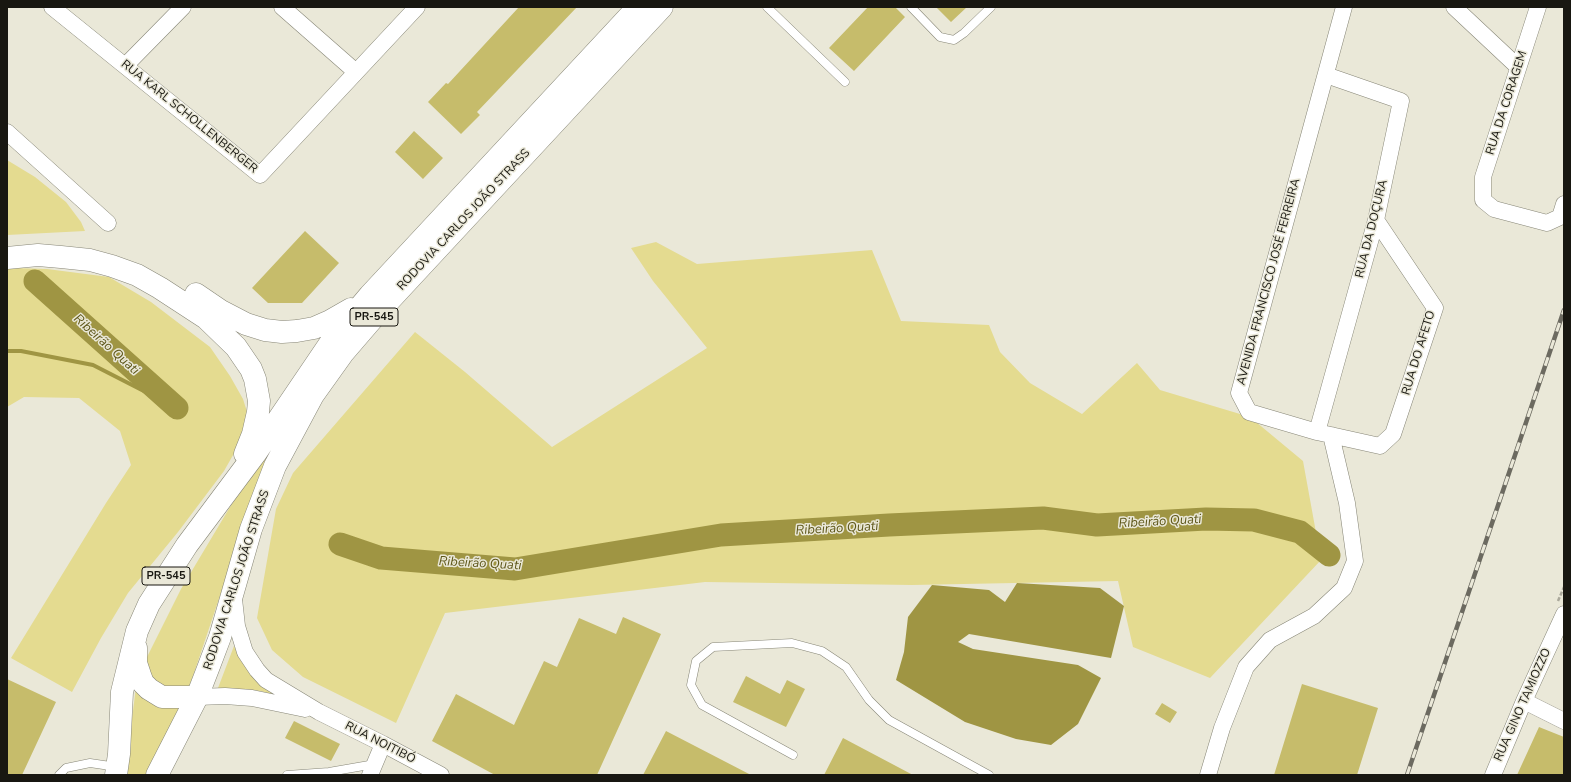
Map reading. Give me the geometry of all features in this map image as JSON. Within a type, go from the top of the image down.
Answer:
[{"type":"highway","name":"RODOVIA CARLOS JOÃO STRASS","points":[[137,631],[163,580],[187,545],[255,454],[332,339],[370,295],[638,7]]},
{"type":"highway","name":"RODOVIA CARLOS JOÃO STRASS","points":[[157,775],[198,697],[220,637],[232,590],[251,529],[275,466],[300,416],[329,372],[374,317],[662,7]]},
{"type":"highway","points":[[7,244],[26,242],[64,242],[126,256],[172,278],[246,324],[265,330],[282,332],[314,328],[345,314],[370,295]]},
{"type":"highway","points":[[7,258],[38,255],[90,260],[131,273],[160,288],[206,318],[236,347],[251,369],[255,379],[259,401],[253,434],[227,492]]},
{"type":"highway","points":[[137,631],[136,663],[143,683],[149,689],[162,697],[198,697]]},
{"type":"highway","points":[[117,771],[122,692],[137,631]]},
{"type":"street","name":"RUA KARL SCHOLLENBERGER","points":[[52,7],[260,175],[417,7]]},
{"type":"street","points":[[125,66],[183,7]]},
{"type":"street","points":[[282,7],[356,72]]},
{"type":"street","name":"AVENIDA FRANCISCO JOSÉ FERREIRA","points":[[1324,433],[1249,412],[1239,392],[1344,7]]},
{"type":"street","points":[[1454,7],[1518,67]]},
{"type":"street","name":"RUA DA CORAGEM","points":[[1538,7],[1483,177],[1483,200],[1494,209],[1547,223],[1560,217],[1564,204]]},
{"type":"street","name":"RUA DA DOÇURA","points":[[1324,433],[1376,220],[1401,101],[1326,74]]},
{"type":"street","points":[[7,132],[108,223]]},
{"type":"street","name":"RUA DO AFETO","points":[[1324,433],[1380,446],[1393,434],[1434,308],[1376,220]]},
{"type":"street","points":[[1208,775],[1222,728],[1246,667],[1270,640],[1314,616],[1344,588],[1355,560],[1346,503],[1324,433]]},
{"type":"street","name":"RUA NOITIBÓ","points":[[232,590],[240,640],[250,660],[266,680],[319,712],[441,775]]},
{"type":"street","name":"RUA GINO TAMIOZZO","points":[[1493,775],[1524,701],[1564,614]]},
{"type":"street","name":"RUA NOITIBÓ","points":[[198,697],[225,696],[252,698],[319,712]]},
{"type":"street","points":[[1524,701],[1564,721]]},
{"type":"street","points":[[373,770],[383,744]]},
{"type":"lane","points":[[767,7],[845,82]]},
{"type":"lane","points":[[911,7],[940,37],[954,40],[964,33],[991,7]]},
{"type":"lane","points":[[792,755],[702,705],[691,686],[696,661],[713,647],[792,643],[822,651],[846,667],[869,700],[889,720],[989,775]]},
{"type":"lane","points":[[59,775],[66,768],[90,763],[117,771]]},
{"type":"lane","points":[[287,775],[373,770]]},
{"type":"shaded area","points":[[7,160],[35,177],[66,202],[81,222],[85,231],[7,235]]},
{"type":"shaded area","points":[[656,242],[697,264],[872,250],[901,321],[989,325],[1000,352],[1030,383],[1082,414],[1137,363],[1160,390],[1250,417],[1303,461],[1321,560],[1210,678],[1133,647],[1118,581],[912,585],[705,582],[445,613],[396,723],[303,677],[272,650],[257,618],[276,509],[293,473],[415,332],[465,372],[552,447],[707,348],[653,281],[631,248]]},
{"type":"shaded area","points":[[7,269],[47,269],[109,277],[151,302],[210,347],[230,376],[243,399],[249,418],[245,434],[224,471],[178,532],[128,593],[101,638],[72,692],[11,658],[131,465],[120,431],[79,398],[24,397],[7,407]]},
{"type":"shaded area","points":[[279,429],[190,685],[187,689],[177,691],[153,681],[146,659],[181,589]]},
{"type":"shaded area","points":[[1017,583],[1100,588],[1124,606],[1111,658],[969,634],[958,642],[973,649],[1078,665],[1101,678],[1078,724],[1051,745],[1016,739],[965,722],[896,680],[904,652],[908,617],[932,585],[989,590],[1005,602]]},
{"type":"shaded area","points":[[234,646],[241,661],[261,679],[296,702],[261,691],[218,688]]},
{"type":"shaded area","points":[[136,687],[183,705],[146,775],[125,775]]},
{"type":"building","points":[[519,7],[577,7],[477,112],[480,115],[461,134],[428,102],[446,83],[448,84]]},
{"type":"building","points":[[868,7],[895,7],[905,17],[854,71],[829,48]]},
{"type":"building","points":[[936,7],[967,7],[951,22]]},
{"type":"building","points":[[414,131],[443,158],[423,179],[395,152]]},
{"type":"building","points":[[305,231],[339,263],[302,303],[268,303],[252,288]]},
{"type":"building","points":[[623,617],[661,634],[597,775],[495,775],[432,741],[456,694],[514,725],[544,661],[557,667],[579,618],[616,634]]},
{"type":"building","points":[[746,676],[780,694],[787,680],[805,689],[786,727],[733,702]]},
{"type":"building","points":[[7,679],[56,702],[22,775],[7,775]]},
{"type":"building","points":[[1302,684],[1378,708],[1357,775],[1274,775]]},
{"type":"building","points":[[1162,703],[1177,712],[1170,723],[1155,714]]},
{"type":"building","points":[[294,721],[340,744],[331,761],[285,738]]},
{"type":"building","points":[[1539,727],[1564,737],[1564,775],[1517,775]]},
{"type":"building","points":[[666,731],[751,775],[643,775]]},
{"type":"building","points":[[843,738],[913,775],[824,775]]},
{"type":"waterway","name":"Ribeirão Quati","points":[[35,281],[177,408]]},
{"type":"waterway","points":[[7,351],[21,351],[93,365],[177,408]]},
{"type":"waterway","name":"Ribeirão Quati","points":[[340,544],[381,558],[515,569],[721,535],[1043,518],[1097,525],[1206,519],[1254,520],[1300,532],[1329,555]]},
{"type":"railway","points":[[1407,775],[1564,310]]}]
